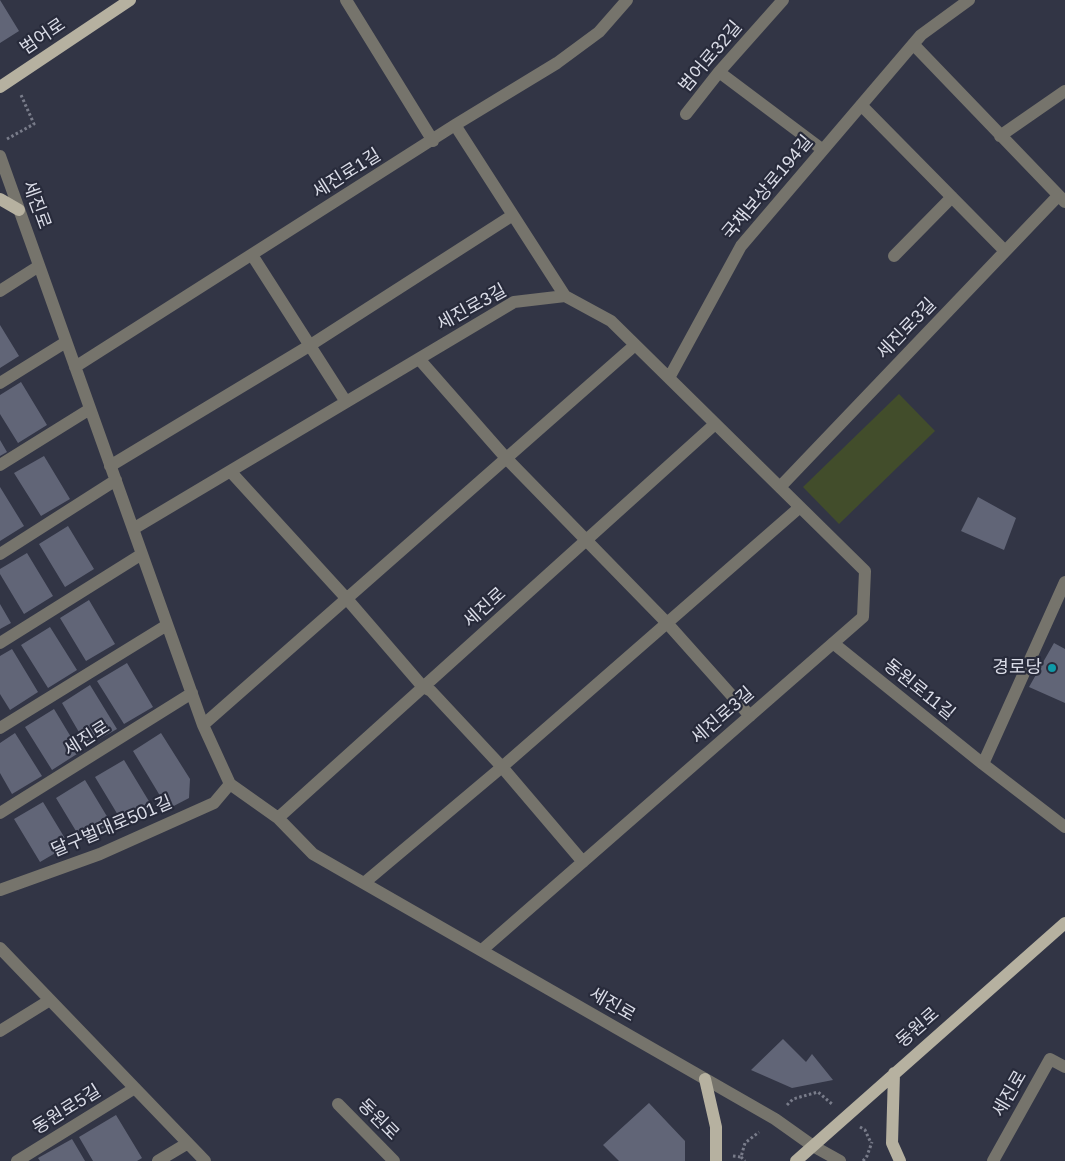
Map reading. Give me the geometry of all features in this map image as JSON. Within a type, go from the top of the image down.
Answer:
[{"type":"main road","name":"범어로","points":[[0,87],[130,0]]},
{"type":"main road","points":[[0,199],[19,210]]},
{"type":"main road","name":"동원로","points":[[796,1161],[1065,923]]},
{"type":"main road","points":[[894,1073],[892,1142],[900,1161]]},
{"type":"main road","points":[[705,1079],[716,1127],[716,1158]]},
{"type":"street","points":[[346,0],[433,141]]},
{"type":"street","name":"세진로1길","points":[[75,367],[433,141],[455,125],[557,63],[599,32],[627,0]]},
{"type":"street","name":"범어로32길","points":[[686,114],[719,72],[783,0]]},
{"type":"street","name":"국채보상로194길","points":[[669,378],[740,246],[912,44],[921,35],[969,0]]},
{"type":"street","points":[[912,44],[1062,199]]},
{"type":"street","points":[[719,72],[823,150]]},
{"type":"street","points":[[1000,136],[1065,91]]},
{"type":"street","points":[[861,105],[1005,251]]},
{"type":"street","points":[[455,125],[566,296]]},
{"type":"street","name":"세진로","points":[[0,156],[203,725],[230,784],[278,818],[313,854],[775,1119],[813,1146],[840,1161]]},
{"type":"street","points":[[894,256],[952,197]]},
{"type":"street","name":"세진로3길","points":[[780,487],[1005,251],[1062,199]]},
{"type":"street","points":[[110,466],[309,346],[513,215]]},
{"type":"street","points":[[252,255],[346,402]]},
{"type":"street","points":[[0,291],[39,266]]},
{"type":"street","name":"세진로3길","points":[[133,529],[514,302],[566,296],[610,322],[865,570],[863,617],[482,950]]},
{"type":"street","points":[[0,383],[66,342]]},
{"type":"street","points":[[203,725],[635,345]]},
{"type":"street","points":[[419,359],[506,458],[667,623],[750,716]]},
{"type":"street","points":[[0,466],[90,409]]},
{"type":"street","name":"세진로","points":[[278,818],[715,424]]},
{"type":"street","points":[[230,471],[347,599],[423,687],[431,691],[502,767],[583,862]]},
{"type":"street","points":[[0,554],[116,480]]},
{"type":"street","points":[[364,883],[502,767],[800,507]]},
{"type":"street","points":[[0,643],[142,554]]},
{"type":"street","points":[[983,764],[1063,590]]},
{"type":"street","points":[[0,728],[167,625]]},
{"type":"street","name":"동원로11길","points":[[833,643],[983,764],[1065,827]]},
{"type":"street","name":"세진로","points":[[0,813],[192,694]]},
{"type":"street","name":"달구벌대로501길","points":[[0,890],[100,854],[214,803],[230,784]]},
{"type":"street","name":"동원로5길","points":[[0,948],[205,1161]]},
{"type":"street","points":[[0,1032],[50,1000]]},
{"type":"street","name":"세진로","points":[[993,1161],[1050,1060],[1065,1067]]},
{"type":"street","name":"동원로5길","points":[[17,1161],[134,1088]]},
{"type":"street","name":"동원로","points":[[338,1104],[394,1161]]},
{"type":"street","points":[[158,1161],[188,1143]]},
{"type":"path","points":[[0,144],[34,124],[13,78]]},
{"type":"path","points":[[741,1157],[745,1143],[775,1119],[793,1098]]},
{"type":"path","points":[[716,1158],[741,1157],[745,1161]]},
{"type":"green space","points":[[899,394],[935,431],[839,524],[803,487]]},
{"type":"building","points":[[0,0],[19,31],[0,43]]},
{"type":"building","points":[[0,325],[19,356],[0,368]]},
{"type":"building","points":[[21,382],[47,425],[18,443],[0,414],[0,395]]},
{"type":"building","points":[[0,440],[7,452],[0,456]]},
{"type":"building","points":[[44,456],[70,499],[41,516],[14,473]]},
{"type":"building","points":[[0,487],[24,526],[0,541]]},
{"type":"building","points":[[978,497],[1016,518],[1004,550],[961,531]]},
{"type":"building","points":[[68,526],[94,569],[65,587],[39,544]]},
{"type":"building","points":[[27,553],[53,596],[24,614],[0,574],[0,569]]},
{"type":"building","points":[[89,600],[115,644],[86,661],[60,618]]},
{"type":"building","points":[[0,604],[11,623],[0,629]]},
{"type":"building","points":[[50,627],[77,670],[48,688],[21,645]]},
{"type":"building","name":"경로당","points":[[1054,643],[1065,649],[1065,703],[1029,687]]},
{"type":"building","points":[[12,649],[38,692],[10,710],[0,694],[0,656]]},
{"type":"building","points":[[127,663],[153,707],[124,724],[97,681]]},
{"type":"building","points":[[90,685],[117,729],[87,746],[62,703]]},
{"type":"building","points":[[54,709],[80,752],[52,770],[25,727]]},
{"type":"building","points":[[15,733],[42,776],[12,794],[0,773],[0,743]]},
{"type":"building","points":[[161,733],[190,779],[189,798],[168,809],[133,751]]},
{"type":"building","points":[[124,760],[150,803],[121,820],[95,777]]},
{"type":"building","points":[[85,780],[111,823],[82,841],[56,798]]},
{"type":"building","points":[[43,802],[69,845],[40,862],[14,819]]},
{"type":"building","points":[[783,1039],[806,1062],[812,1054],[833,1080],[792,1088],[751,1070]]},
{"type":"building","points":[[649,1103],[685,1141],[685,1161],[619,1161],[603,1145]]},
{"type":"building","points":[[116,1115],[142,1158],[137,1161],[93,1161],[79,1137]]},
{"type":"building","points":[[72,1139],[85,1161],[40,1161],[38,1158]]},
{"type":"place","name":"경로당","points":[[1052,668]]}]
